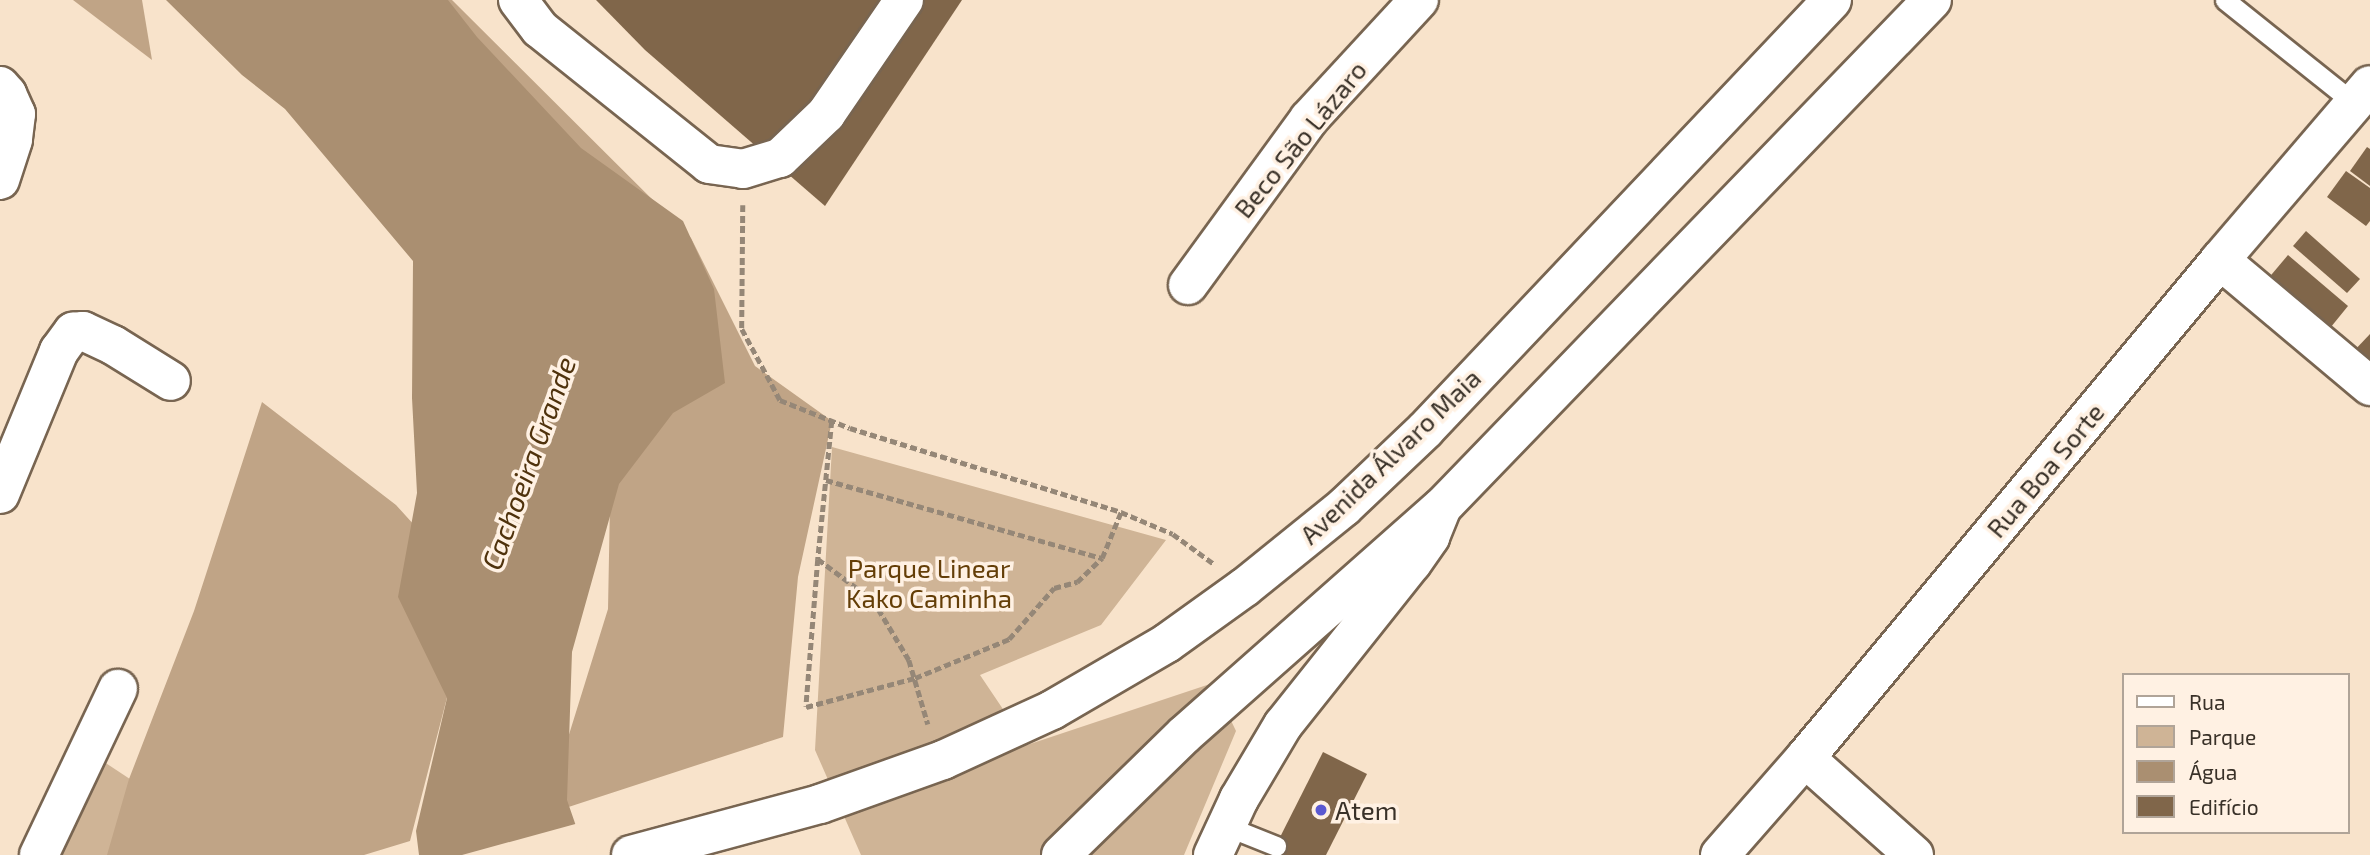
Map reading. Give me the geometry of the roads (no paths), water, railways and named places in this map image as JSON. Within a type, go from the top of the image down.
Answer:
[{"type":"main road","points":[[518,0],[540,29],[709,163],[743,169],[780,159],[826,114],[904,0]]},
{"type":"main road","name":"Beco São Lázaro","points":[[1188,285],[1309,119],[1419,0]]},
{"type":"main road","name":"Avenida Álvaro Maia","points":[[631,855],[820,804],[943,760],[1052,710],[1167,643],[1245,587],[1344,507],[1425,430],[1832,0]]},
{"type":"main road","points":[[1061,855],[1184,735],[1443,507],[1931,0]]},
{"type":"main road","points":[[0,86],[7,93],[16,114],[13,140],[0,180]]},
{"type":"main road","name":"Rua Boa Sorte","points":[[1720,855],[1805,758],[2220,260],[2362,94]]},
{"type":"main road","points":[[2220,260],[2370,386]]},
{"type":"main road","points":[[0,494],[59,351],[73,332],[83,331],[113,345],[171,381]]},
{"type":"main road","points":[[1220,840],[1258,764],[1309,690],[1412,563],[1430,537],[1443,507]]},
{"type":"main road","points":[[39,855],[118,689]]},
{"type":"main road","points":[[1805,758],[1914,855]]},
{"type":"lane","points":[[2225,0],[2362,94]]},
{"type":"lane","points":[[1220,840],[1276,846]]},
{"type":"water","name":"Cachoeira Grande","points":[[166,0],[448,0],[477,37],[581,148],[683,221],[714,289],[725,383],[673,413],[619,484],[572,652],[567,800],[586,855],[419,855],[416,831],[447,698],[398,597],[417,493],[412,398],[413,261],[285,109],[242,75]]},
{"type":"place","name":"Atem","points":[[1321,810]]},
{"type":"park label","name":"Parque Linear Kako Caminha","points":[[929,583]]}]
